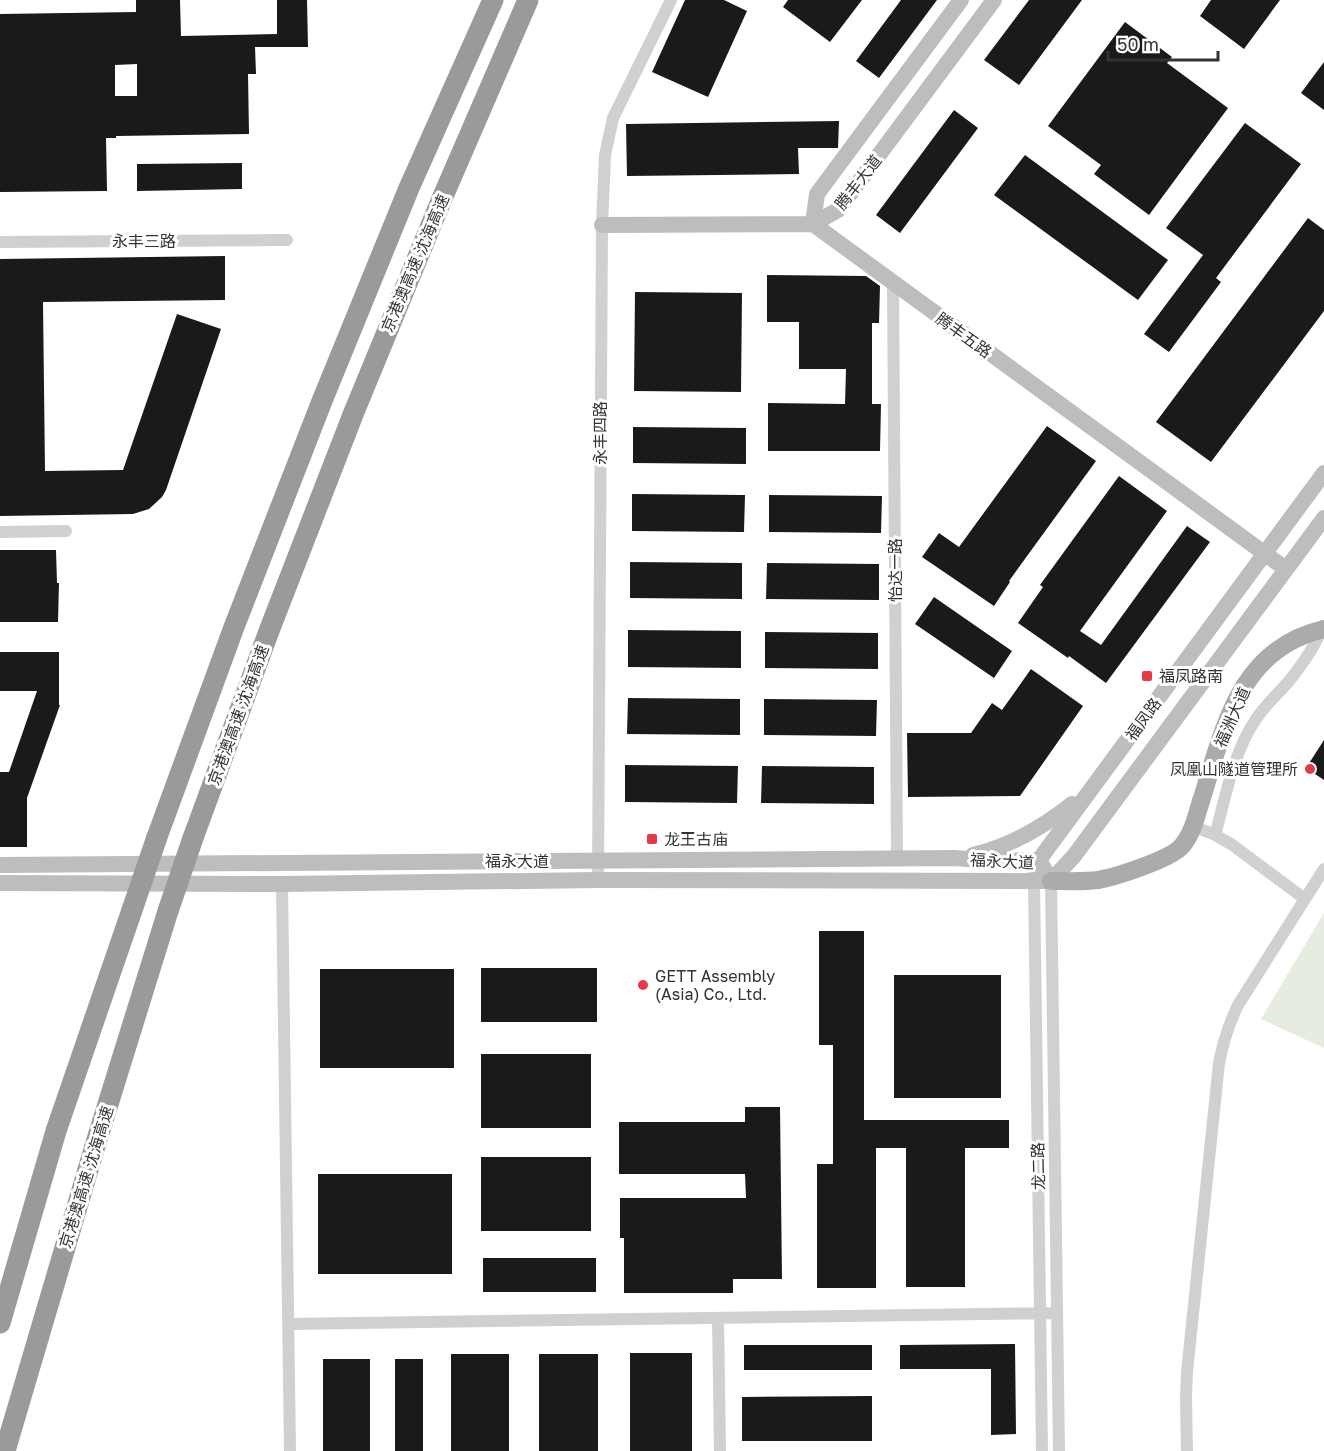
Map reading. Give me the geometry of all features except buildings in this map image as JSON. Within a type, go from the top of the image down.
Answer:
[{"type":"highway","name":"京港澳高速 沈海高速","points":[[0,1323],[56,1131],[157,837],[234,627],[322,401],[409,188],[493,0]]},
{"type":"highway","name":"京港澳高速 沈海高速","points":[[5,1451],[95,1146],[193,838],[354,412],[441,201],[528,0]]},
{"type":"main road","name":"腾丰大道","points":[[813,224],[817,194],[962,0]]},
{"type":"main road","name":"腾丰大道","points":[[813,224],[838,210],[994,0]]},
{"type":"main road","points":[[602,225],[813,224]]},
{"type":"main road","name":"腾丰五路","points":[[813,224],[1286,569]]},
{"type":"main road","name":"福凤路","points":[[1039,860],[1324,473]]},
{"type":"main road","name":"福凤路","points":[[1042,881],[1074,856],[1323,521]]},
{"type":"main road","name":"福洲大道","points":[[1042,881],[1108,878],[1169,856],[1179,849],[1193,826],[1226,721],[1240,691],[1260,665],[1283,646],[1324,629]]},
{"type":"main road","points":[[955,858],[986,851],[1028,834],[1056,817],[1091,789]]},
{"type":"main road","name":"福永大道","points":[[0,865],[897,857],[991,861],[1039,860],[1042,881],[598,880],[282,884],[0,883]]},
{"type":"street","name":"永丰四路","points":[[598,880],[602,225],[605,155],[613,118],[671,0]]},
{"type":"street","name":"永丰三路","points":[[0,242],[287,240]]},
{"type":"street","name":"怡达一路","points":[[893,282],[897,857]]},
{"type":"street","points":[[0,532],[66,531]]},
{"type":"street","points":[[1215,835],[1238,754],[1245,738],[1265,706],[1289,681],[1311,652],[1324,623]]},
{"type":"street","points":[[1193,826],[1231,844],[1305,899]]},
{"type":"street","points":[[1187,1451],[1187,1372],[1219,1063],[1224,1039],[1229,1022],[1238,1005],[1324,869]]},
{"type":"street","name":"龙二路","points":[[1042,881],[1057,1313],[1059,1451]]},
{"type":"street","name":"龙二路","points":[[1042,881],[1040,1313],[1042,1451]]},
{"type":"street","points":[[282,884],[290,1451]]},
{"type":"street","points":[[288,1324],[1057,1313]]},
{"type":"street","points":[[718,1318],[720,1451]]},
{"type":"shaded area","points":[[1324,913],[1324,1048],[1261,1019]]},
{"type":"place","name":"福凤路南","points":[[1147,676]]},
{"type":"place","name":"凤凰山隧道管理所","points":[[1310,769]]},
{"type":"place","name":"龙王古庙","points":[[652,839]]},
{"type":"place","name":"GETT Assembly (Asia) Co., Ltd.","points":[[643,985]]}]
